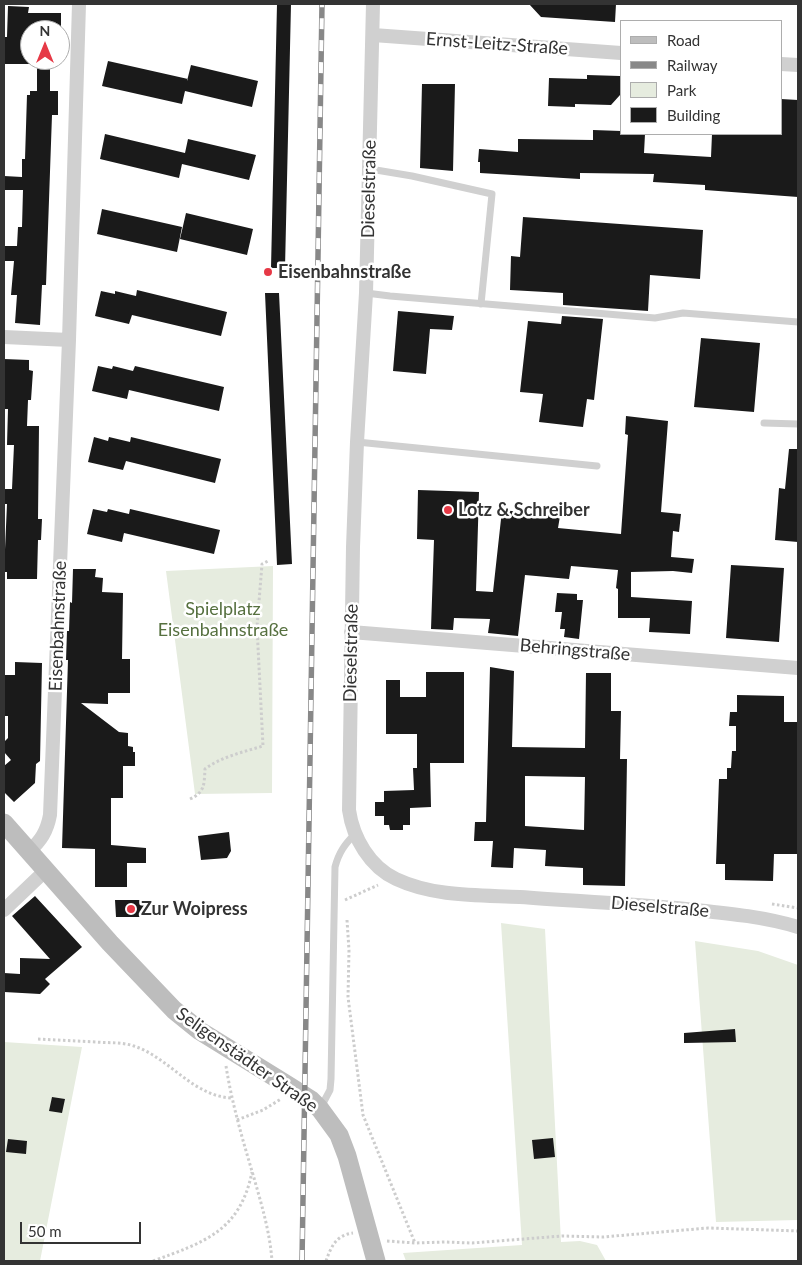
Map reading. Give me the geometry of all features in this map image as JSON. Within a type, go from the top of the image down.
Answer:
[{"type":"main road","name":"Seligenstädter Straße","points":[[4,823],[45,871],[160,997],[186,1020],[310,1100],[320,1110],[338,1135],[347,1156],[359,1236],[376,1261]]},
{"type":"street","name":"Eisenbahnstraße","points":[[29,851],[40,841],[45,833],[50,815],[69,340],[79,4]]},
{"type":"street","name":"Dieselstraße","points":[[373,4],[366,293],[357,442],[351,632],[349,802],[350,819],[356,834],[370,857],[382,870],[394,878],[420,888],[436,891],[658,906],[736,914],[798,927]]},
{"type":"street","name":"Ernst-Leitz-Straße","points":[[373,35],[620,53]]},
{"type":"street","points":[[782,64],[798,66]]},
{"type":"street","points":[[4,337],[69,340]]},
{"type":"street","name":"Behringstraße","points":[[351,632],[798,668]]},
{"type":"street","points":[[4,910],[45,871]]},
{"type":"lane","points":[[370,169],[412,176],[492,194],[481,304]]},
{"type":"lane","points":[[366,293],[655,318],[683,313],[798,322]]},
{"type":"lane","points":[[764,423],[798,424]]},
{"type":"lane","points":[[357,442],[597,466]]},
{"type":"lane","points":[[320,1110],[330,1090],[331,1079],[333,880],[337,857],[344,845],[356,834]]},
{"type":"path","points":[[190,799],[198,795],[204,787],[205,769],[211,765],[263,746],[257,628],[262,564],[268,561]]},
{"type":"path","points":[[333,910],[345,900],[394,878]]},
{"type":"path","points":[[333,880],[340,887],[346,908]]},
{"type":"path","points":[[346,916],[349,950],[348,997],[364,1115],[415,1243]]},
{"type":"path","points":[[38,1039],[115,1043],[135,1046],[204,1091],[226,1098],[233,1098]]},
{"type":"path","points":[[222,1045],[237,1120],[267,1221],[272,1261]]},
{"type":"path","points":[[237,1120],[263,1110],[286,1096]]},
{"type":"path","points":[[153,1261],[203,1242],[229,1222],[239,1209],[248,1189],[252,1171]]},
{"type":"path","points":[[326,1261],[331,1247],[346,1234],[415,1243],[472,1243],[562,1236],[603,1237],[708,1228],[798,1231]]},
{"type":"green space","name":"Spielplatz Eisenbahnstraße","points":[[273,566],[272,793],[195,794],[166,571]]},
{"type":"green space","points":[[501,923],[545,929],[561,1242],[580,1241],[597,1245],[606,1261],[406,1261],[403,1253],[522,1245]]},
{"type":"green space","points":[[695,941],[758,951],[798,965],[798,1220],[716,1222]]},
{"type":"green space","points":[[4,1042],[82,1047],[40,1261],[4,1261]]},
{"type":"building","points":[[277,4],[291,4],[285,268],[271,268]]},
{"type":"building","points":[[529,4],[616,4],[615,22],[541,17]]},
{"type":"building","points":[[8,6],[29,7],[28,13],[61,13],[61,20],[20,20],[20,64],[4,64],[4,37],[7,37]]},
{"type":"building","points":[[108,61],[188,79],[191,65],[258,81],[252,107],[185,91],[182,104],[102,86]]},
{"type":"building","points":[[37,70],[50,70],[50,91],[58,91],[58,115],[52,115],[46,285],[42,285],[40,325],[15,323],[17,295],[11,295],[14,261],[4,261],[4,246],[17,246],[18,227],[22,227],[23,190],[4,190],[4,176],[22,177],[22,159],[25,159],[27,95],[30,95],[30,91],[37,91]]},
{"type":"building","points":[[587,75],[620,76],[620,95],[611,105],[575,104],[575,107],[548,106],[549,78],[587,79]]},
{"type":"building","points":[[422,84],[455,84],[453,171],[420,168]]},
{"type":"building","points":[[782,99],[798,100],[798,197],[705,190],[705,185],[653,182],[654,174],[580,173],[580,179],[480,173],[480,162],[478,162],[479,149],[518,152],[518,139],[593,140],[593,130],[620,131],[620,135],[645,135],[644,153],[711,157],[712,135],[782,135]]},
{"type":"building","points":[[105,134],[185,153],[188,139],[256,155],[249,180],[182,164],[179,178],[100,159]]},
{"type":"building","points":[[102,209],[182,227],[177,252],[97,234]]},
{"type":"building","points":[[186,213],[253,229],[247,255],[180,239]]},
{"type":"building","points":[[523,217],[703,230],[700,279],[650,275],[648,311],[563,305],[563,293],[510,290],[511,256],[520,257]]},
{"type":"building","points":[[137,290],[227,312],[221,336],[132,315],[129,324],[95,316],[101,291],[115,294],[115,291],[136,296]]},
{"type":"building","points":[[265,293],[279,293],[292,564],[277,565]]},
{"type":"building","points":[[398,311],[454,316],[452,330],[430,329],[426,374],[393,371]]},
{"type":"building","points":[[562,316],[603,319],[594,400],[587,399],[583,427],[539,422],[543,394],[520,392],[528,321],[561,324]]},
{"type":"building","points":[[701,338],[760,343],[754,412],[694,407]]},
{"type":"building","points":[[4,359],[29,360],[29,370],[33,371],[31,400],[28,400],[27,426],[39,426],[38,519],[42,519],[41,540],[38,540],[37,579],[7,579],[7,572],[4,572],[7,504],[5,504],[5,489],[12,489],[14,445],[7,445],[8,409],[4,409]]},
{"type":"building","points":[[98,366],[112,369],[113,366],[133,371],[135,366],[224,387],[219,411],[129,390],[127,399],[92,391]]},
{"type":"building","points":[[626,416],[668,421],[661,512],[681,514],[679,532],[673,531],[671,557],[694,559],[692,573],[673,571],[631,572],[631,597],[692,601],[690,634],[649,632],[650,618],[618,618],[618,589],[616,588],[618,570],[571,566],[569,579],[525,575],[518,636],[488,633],[490,619],[454,618],[453,630],[431,629],[434,540],[417,539],[418,490],[479,492],[476,591],[493,592],[502,510],[560,516],[558,528],[621,534],[628,435],[625,434]]},
{"type":"building","points":[[94,437],[108,441],[109,437],[130,442],[131,437],[221,459],[215,483],[126,461],[123,470],[88,462]]},
{"type":"building","points":[[789,449],[798,449],[798,542],[775,540],[779,488],[785,489]]},
{"type":"building","points":[[93,509],[107,512],[108,509],[129,514],[130,509],[220,530],[214,554],[124,533],[122,542],[87,534]]},
{"type":"building","points":[[731,565],[784,568],[779,642],[726,638]]},
{"type":"building","points":[[73,569],[96,569],[95,577],[103,578],[102,592],[123,593],[122,659],[130,659],[130,693],[108,693],[108,704],[81,703],[119,732],[128,733],[128,746],[133,747],[133,752],[135,752],[135,766],[123,766],[123,798],[111,798],[111,845],[146,848],[146,863],[127,863],[127,887],[95,887],[95,849],[62,848],[68,660],[66,660],[67,631],[69,631],[70,602],[72,603]]},
{"type":"building","points":[[557,593],[577,594],[577,600],[583,600],[579,639],[564,637],[565,629],[560,629],[562,612],[555,612]]},
{"type":"building","points":[[15,662],[42,663],[40,761],[36,764],[35,783],[14,802],[4,792],[4,766],[11,760],[4,752],[4,742],[8,738],[8,716],[4,716],[4,675],[15,675]]},
{"type":"building","points":[[490,667],[514,671],[512,747],[585,748],[586,673],[611,673],[611,711],[621,711],[620,759],[627,759],[625,886],[583,885],[583,868],[545,866],[546,850],[514,848],[513,868],[491,867],[493,841],[474,841],[475,822],[486,822]],"holes":[[[525,776],[585,777],[584,830],[525,826]]]},
{"type":"building","points":[[426,672],[464,672],[464,763],[430,763],[431,807],[410,808],[410,825],[403,825],[403,830],[390,830],[389,825],[384,825],[384,816],[375,816],[375,802],[384,802],[384,791],[414,790],[413,768],[417,768],[417,734],[386,734],[386,680],[400,680],[400,697],[426,697]]},
{"type":"building","points":[[737,695],[784,696],[784,722],[798,722],[798,854],[774,854],[773,881],[725,880],[725,864],[716,864],[719,779],[727,779],[727,768],[731,768],[732,751],[736,751],[736,726],[729,726],[730,712],[737,712]]},
{"type":"building","points":[[229,832],[231,851],[227,858],[201,860],[198,836]]},
{"type":"building","points":[[35,896],[82,947],[45,979],[50,984],[40,994],[4,992],[4,973],[20,974],[20,958],[50,959],[12,916]]},
{"type":"building","name":"Zur Woipress","points":[[115,900],[147,900],[147,917],[116,917]]},
{"type":"building","points":[[735,1029],[736,1042],[684,1043],[684,1033]]},
{"type":"building","points":[[52,1097],[65,1099],[62,1113],[49,1111]]},
{"type":"building","points":[[553,1138],[555,1157],[534,1159],[532,1140]]},
{"type":"building","points":[[8,1139],[27,1141],[26,1154],[6,1152]]},
{"type":"railway","points":[[302,1261],[322,4]]},
{"type":"place","name":"Eisenbahnstraße","points":[[268,272]]},
{"type":"place","name":"Lotz & Schreiber","points":[[448,510]]},
{"type":"place","name":"Zur Woipress","points":[[131,909]]}]
